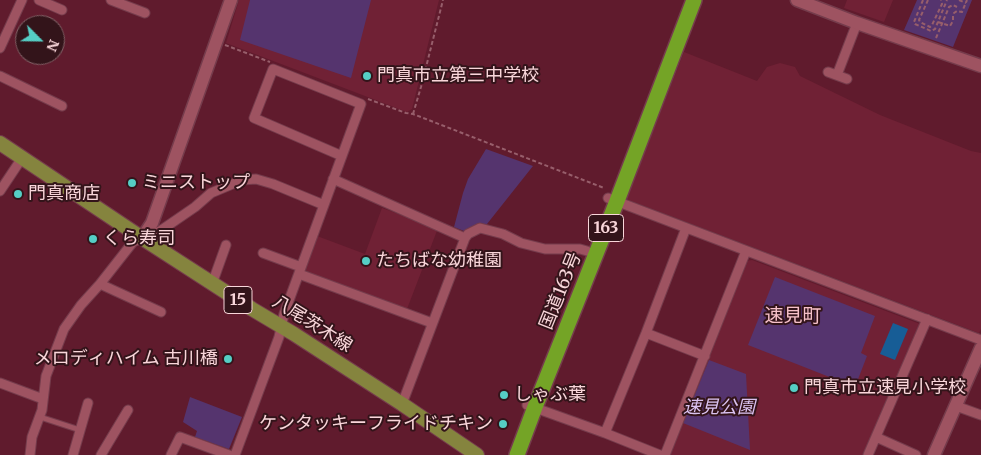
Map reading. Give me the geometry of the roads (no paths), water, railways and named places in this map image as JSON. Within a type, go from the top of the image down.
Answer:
[{"type":"highway","name":"国道163号","points":[[508,455],[531,406],[684,0]]},
{"type":"highway","name":"国道163号","points":[[518,455],[531,406],[587,251],[694,0]]},
{"type":"main road","name":"八尾茨木線","points":[[0,144],[212,284],[282,326],[402,404],[477,455]]},
{"type":"street","points":[[0,48],[22,0]]},
{"type":"street","points":[[39,0],[62,10]]},
{"type":"street","points":[[110,0],[145,13]]},
{"type":"street","points":[[142,238],[152,223],[231,0]]},
{"type":"street","points":[[797,0],[981,66]]},
{"type":"street","points":[[847,79],[832,74],[857,23]]},
{"type":"street","points":[[235,455],[279,337],[284,314],[333,179],[342,156],[361,104],[273,69],[254,118],[342,156]]},
{"type":"street","points":[[0,76],[62,106]]},
{"type":"street","points":[[0,191],[22,158]]},
{"type":"street","points":[[333,179],[465,238]]},
{"type":"street","points":[[30,455],[32,437],[42,410],[46,376],[64,329],[81,305],[133,242],[154,234],[178,219],[211,193],[242,180],[256,180],[273,184],[324,205]]},
{"type":"street","points":[[610,196],[686,228],[981,340]]},
{"type":"street","points":[[402,404],[468,234],[480,228],[502,234],[521,243],[545,249],[580,249],[587,251]]},
{"type":"street","points":[[605,433],[686,228]]},
{"type":"street","points":[[212,284],[226,244]]},
{"type":"street","points":[[666,455],[746,251]]},
{"type":"street","points":[[263,252],[300,271],[432,323]]},
{"type":"street","points":[[100,284],[161,312]]},
{"type":"street","points":[[868,455],[928,319]]},
{"type":"street","points":[[646,333],[705,356]]},
{"type":"street","points":[[934,455],[981,348]]},
{"type":"street","points":[[0,382],[43,399]]},
{"type":"street","points":[[73,455],[88,403]]},
{"type":"street","points":[[531,406],[660,455]]},
{"type":"street","points":[[956,406],[981,416]]},
{"type":"street","points":[[101,455],[128,410]]},
{"type":"street","points":[[171,455],[180,437],[229,455]]},
{"type":"street","points":[[876,437],[916,455]]},
{"type":"lane","points":[[40,417],[80,430]]},
{"type":"water","points":[[893,323],[908,329],[895,360],[880,354]]},
{"type":"place","name":"門真市立第三中学校","points":[[367,76]]},
{"type":"place","name":"ミニストップ","points":[[132,183]]},
{"type":"place","name":"門真商店","points":[[18,194]]},
{"type":"place","name":"くら寿司","points":[[93,239]]},
{"type":"place","name":"たちばな幼稚園","points":[[366,261]]},
{"type":"place","name":"メロディハイム 古川橋","points":[[228,359]]},
{"type":"place","name":"門真市立速見小学校","points":[[794,388]]},
{"type":"place","name":"しゃぶ葉","points":[[504,395]]},
{"type":"place","name":"ケンタッキーフライドチキン","points":[[503,424]]},
{"type":"district","name":"速見町","points":[[793,317]]},
{"type":"park label","name":"速見公園","points":[[719,408]]}]
